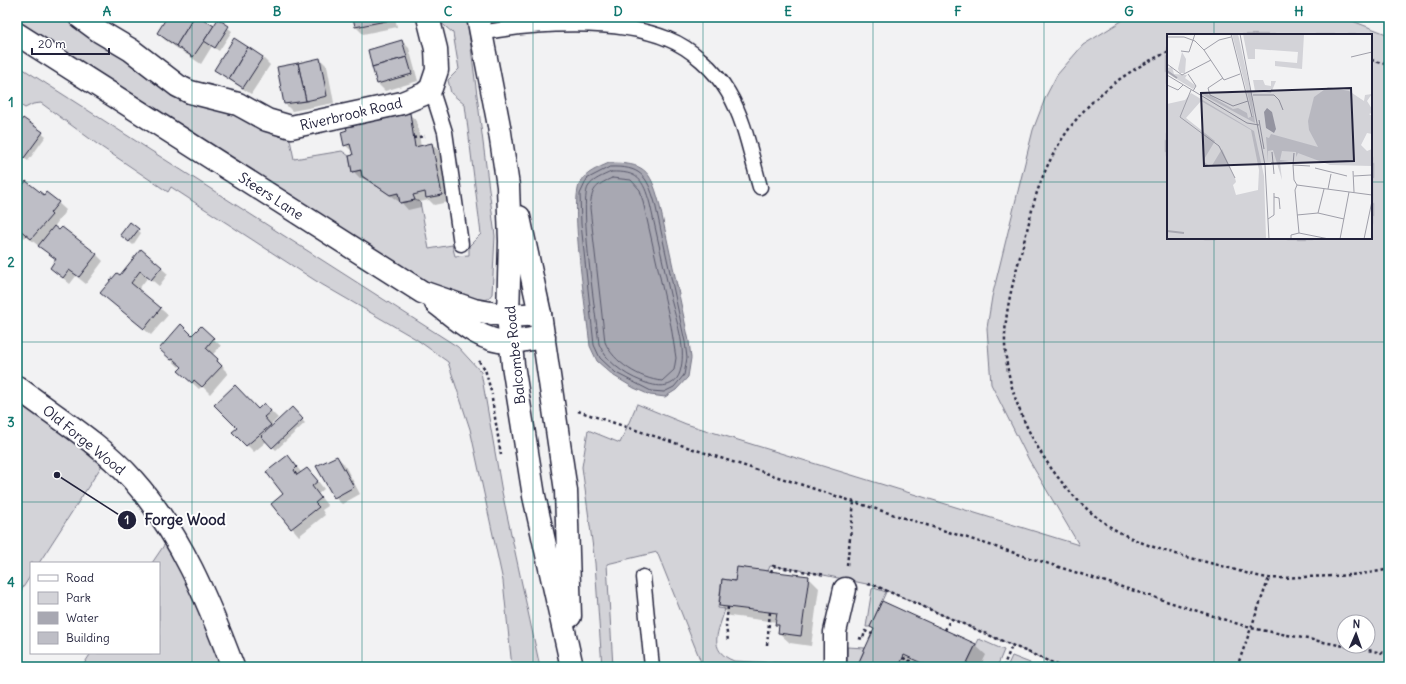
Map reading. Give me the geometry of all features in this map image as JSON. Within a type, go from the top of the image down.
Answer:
[{"type":"street","name":"Riverbrook Road","points":[[80,17],[99,31],[131,50],[178,86],[190,92],[238,104],[267,120],[291,127],[402,104],[424,94],[431,88]]},
{"type":"street","points":[[428,17],[436,49],[437,70],[431,88]]},
{"type":"street","name":"Balcombe Road","points":[[480,25],[499,126],[508,186],[510,241],[508,316],[513,365],[534,496],[571,661]]},
{"type":"street","name":"Steers Lane","points":[[17,34],[422,292],[474,310],[508,316],[540,314]]},
{"type":"street","points":[[508,186],[520,218],[540,314],[566,491],[571,661]]},
{"type":"street","points":[[422,292],[477,333],[494,340],[510,342],[544,337]]},
{"type":"street","name":"Old Forge Wood","points":[[17,387],[108,456],[133,479],[149,499],[173,532],[207,602],[233,667]]},
{"type":"street","points":[[835,667],[835,632],[845,584]]},
{"type":"lane","points":[[480,25],[500,30],[588,25],[648,33],[679,44],[710,69],[729,93],[737,109],[760,187]]},
{"type":"lane","points":[[431,88],[445,132],[461,244]]},
{"type":"lane","points":[[643,578],[652,667]]},
{"type":"path","points":[[1167,52],[1144,62],[1108,86],[1075,123],[1049,163],[1037,193],[1009,303],[1006,345],[1011,384],[1023,417],[1051,467],[1073,495],[1098,518],[1121,533],[1148,545],[1198,560],[1269,578],[1358,575],[1389,569]]},
{"type":"path","points":[[1372,60],[1389,65]]},
{"type":"path","points":[[485,369],[513,365]]},
{"type":"path","points":[[573,410],[854,502],[1251,628],[1336,644]]},
{"type":"path","points":[[845,584],[854,502]]},
{"type":"path","points":[[771,572],[773,566],[800,570],[845,584],[876,586],[1062,667]]},
{"type":"path","points":[[1237,667],[1269,578]]},
{"type":"path","points":[[728,607],[726,626],[728,641]]},
{"type":"path","points":[[767,645],[770,612]]},
{"type":"path","points":[[946,630],[950,619]]},
{"type":"path","points":[[1003,667],[1012,646]]},
{"type":"path","points":[[1376,652],[1389,654]]},
{"type":"path","points":[[903,658],[923,667]]},
{"type":"green space","points":[[17,17],[67,17],[145,73],[201,104],[251,120],[281,136],[289,135],[294,159],[342,151],[349,156],[352,172],[361,170],[362,177],[390,194],[398,193],[400,203],[415,200],[420,202],[429,249],[452,245],[455,256],[469,255],[469,246],[481,234],[465,105],[451,93],[448,80],[459,69],[453,33],[439,21],[438,17],[467,17],[495,236],[492,294],[488,299],[476,300],[463,297],[449,292],[420,277],[17,20]]},
{"type":"green space","points":[[1128,17],[1342,17],[1389,35],[1389,667],[1062,667],[876,586],[800,570],[770,566],[768,571],[735,581],[722,579],[718,608],[725,609],[718,632],[717,646],[725,657],[734,661],[796,664],[797,667],[701,667],[701,662],[657,552],[607,564],[613,667],[602,667],[595,563],[582,467],[588,430],[620,443],[637,404],[686,424],[1079,545],[1029,460],[991,384],[987,328],[992,297],[1033,130],[1046,96],[1057,75],[1083,45]]},
{"type":"green space","points":[[17,65],[458,347],[481,372],[502,492],[540,667],[512,667],[503,581],[470,429],[448,362],[416,339],[316,281],[171,187],[168,192],[97,144],[41,103],[33,104],[25,108],[17,103]]},
{"type":"green space","points":[[17,376],[80,433],[108,456],[40,562],[30,562],[30,577],[17,597]]},
{"type":"green space","points":[[173,532],[233,667],[82,667],[90,654],[160,654],[160,562],[153,562]]},
{"type":"green space","points":[[874,588],[886,592],[870,627],[866,627],[872,589]]},
{"type":"green space","points":[[979,639],[1004,650],[997,667],[980,667],[976,665],[974,667],[965,667]]},
{"type":"green space","points":[[847,647],[865,648],[858,664],[865,667],[847,667]]},
{"type":"green space","points":[[1012,656],[1030,663],[1029,667],[1007,667]]},
{"type":"water","points":[[609,163],[630,164],[644,170],[652,182],[659,202],[689,341],[691,358],[688,377],[676,390],[665,397],[650,395],[634,388],[614,376],[597,361],[590,346],[580,261],[576,213],[577,195],[580,183],[586,176]]},
{"type":"building","points":[[167,17],[194,17],[176,46],[157,33]]},
{"type":"building","points":[[194,17],[200,17],[214,26],[193,57],[176,46]]},
{"type":"building","points":[[353,17],[390,17],[391,20],[355,27]]},
{"type":"building","points":[[218,19],[229,26],[215,48],[204,41]]},
{"type":"building","points":[[234,38],[248,47],[229,79],[214,70]]},
{"type":"building","points":[[402,40],[407,57],[372,67],[368,50]]},
{"type":"building","points":[[248,47],[263,57],[243,88],[229,79]]},
{"type":"building","points":[[407,57],[412,74],[377,84],[372,67]]},
{"type":"building","points":[[320,58],[327,96],[306,101],[298,63]]},
{"type":"building","points":[[298,63],[306,101],[284,104],[277,67]]},
{"type":"building","points":[[410,113],[415,147],[432,143],[442,195],[426,198],[425,192],[413,195],[415,200],[400,203],[398,193],[390,195],[362,176],[361,170],[352,172],[349,156],[353,155],[350,144],[344,146],[341,132],[347,130],[346,127]]},
{"type":"building","points":[[23,118],[43,132],[24,158],[17,153],[17,127]]},
{"type":"building","points":[[26,181],[44,195],[46,192],[59,202],[50,213],[52,215],[31,239],[19,229],[17,232],[17,192]]},
{"type":"building","points":[[130,222],[139,229],[129,242],[120,235]]},
{"type":"building","points":[[54,226],[59,230],[62,227],[97,254],[79,277],[69,270],[63,278],[50,268],[56,259],[38,246]]},
{"type":"building","points":[[141,249],[162,267],[151,280],[140,271],[131,283],[161,308],[144,329],[100,293],[117,273],[120,275]]},
{"type":"building","points":[[181,324],[192,335],[201,326],[214,338],[206,348],[218,359],[217,361],[222,366],[202,387],[194,380],[192,383],[178,371],[182,367],[173,359],[171,360],[159,349]]},
{"type":"building","points":[[235,385],[258,409],[264,403],[271,411],[264,417],[271,425],[246,446],[232,432],[237,428],[214,405]]},
{"type":"building","points":[[292,407],[303,419],[272,448],[261,436]]},
{"type":"building","points":[[288,455],[297,467],[294,470],[297,475],[307,468],[318,481],[312,486],[321,498],[315,503],[319,507],[291,529],[271,504],[283,494],[266,472]]},
{"type":"building","points":[[337,456],[354,487],[334,498],[316,466]]},
{"type":"building","points":[[737,567],[809,576],[801,636],[778,633],[779,625],[775,625],[777,613],[719,606],[722,579],[735,581]]},
{"type":"building","points":[[882,601],[976,644],[965,667],[930,667],[904,655],[899,667],[865,667],[858,664],[874,629],[870,627]]},
{"type":"place","name":"Forge Wood","points":[[57,475]]}]
